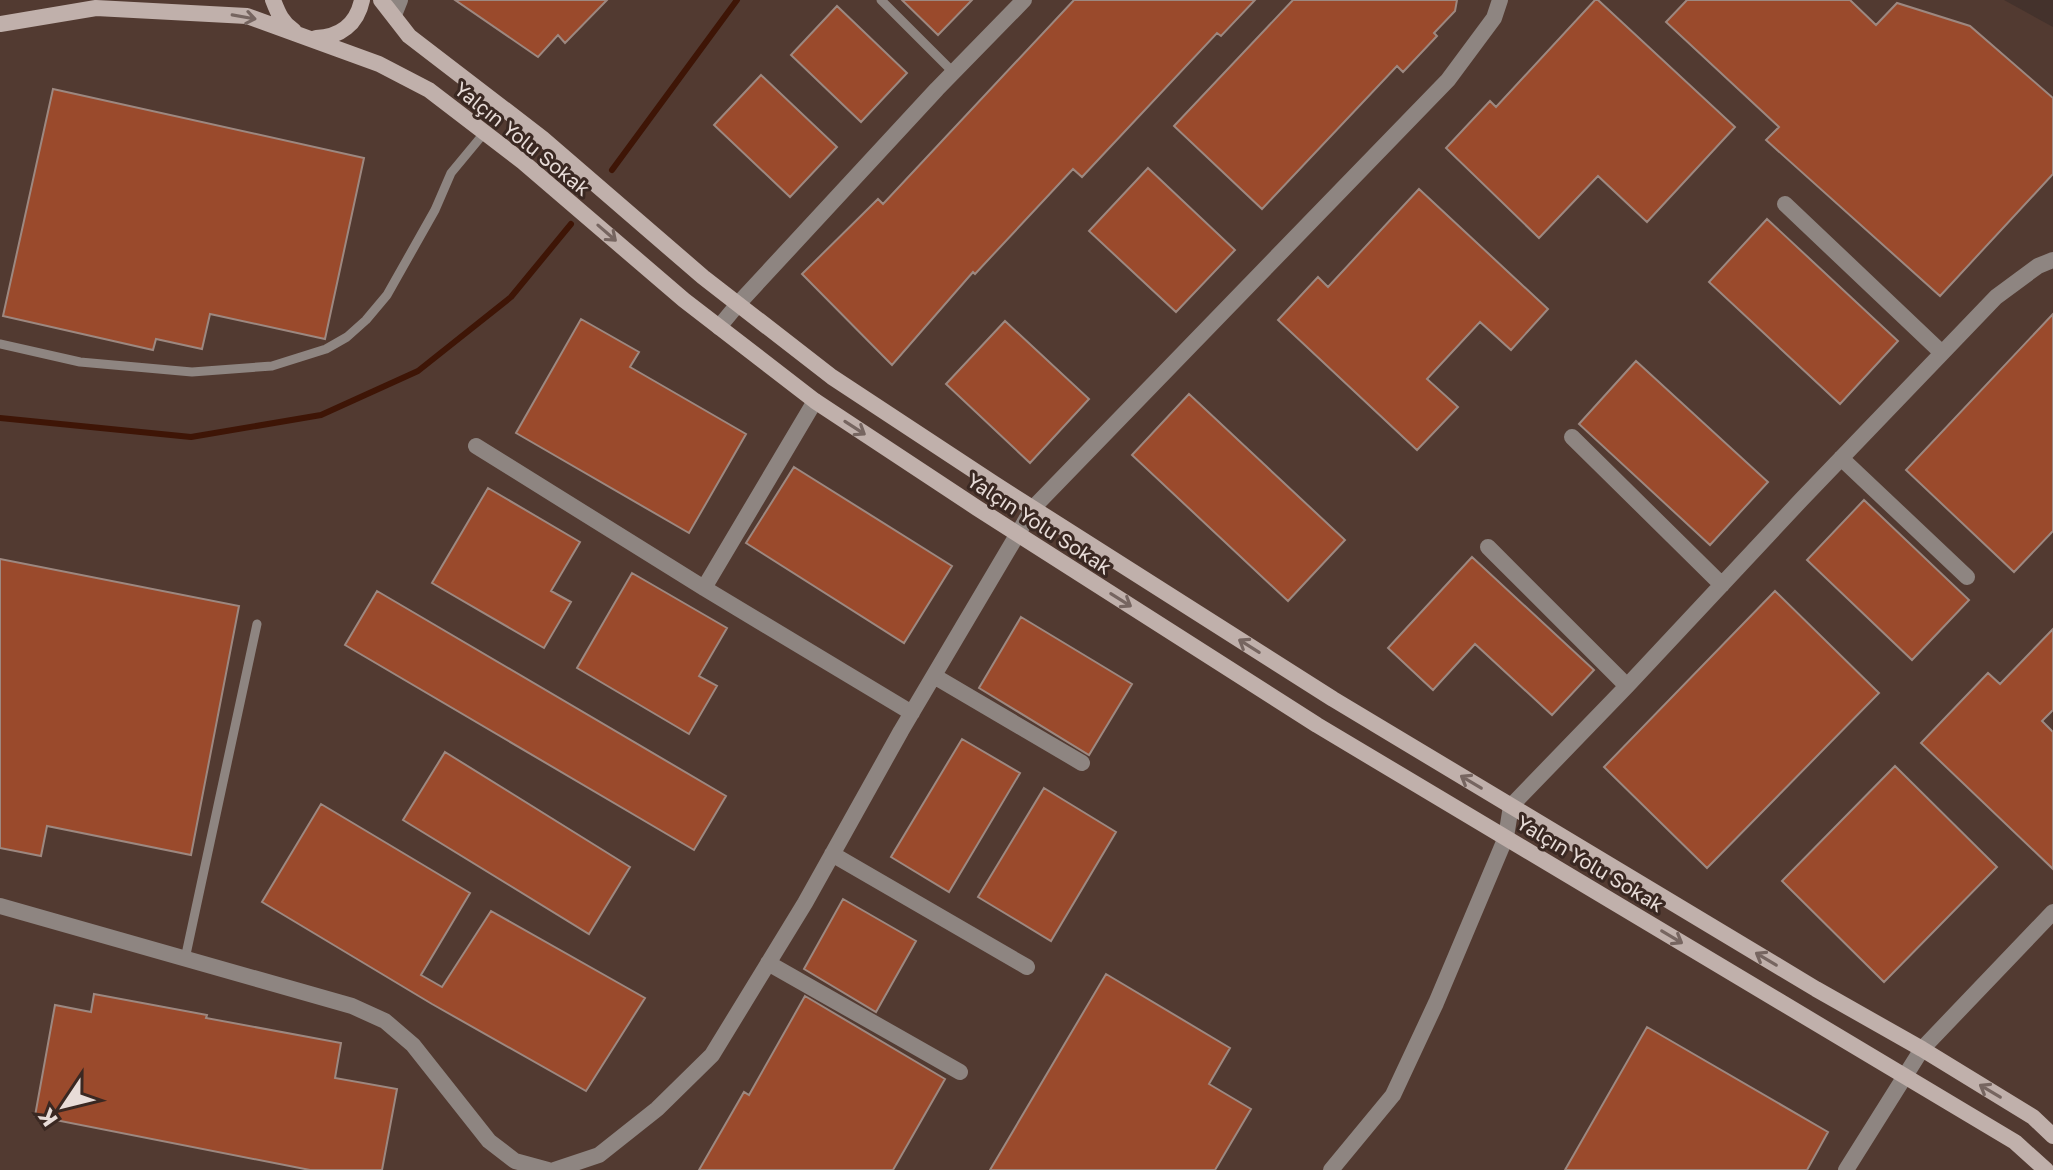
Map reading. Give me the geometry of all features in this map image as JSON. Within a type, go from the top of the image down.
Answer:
[{"type":"street","points":[[273,0],[287,26],[299,35],[314,38],[342,32],[353,22],[362,0]]},
{"type":"street","name":"Yalçın Yolu Sokak","points":[[381,0],[397,8],[409,36],[542,138],[703,277],[832,377],[1333,699],[1816,989],[1922,1049],[2033,1117],[2053,1136]]},
{"type":"street","points":[[719,327],[953,72],[1024,0]]},
{"type":"street","points":[[0,906],[352,1006],[385,1021],[413,1045],[489,1141],[515,1161],[551,1170],[599,1155],[657,1109],[712,1055],[1033,508],[1448,80],[1494,18],[1500,0]]},
{"type":"street","name":"Yalçın Yolu Sokak","points":[[0,24],[96,8],[247,16],[379,64],[429,90],[523,162],[684,300],[815,401],[1018,535],[1317,725],[2015,1142],[2046,1170]]},
{"type":"street","points":[[1785,204],[1942,353]]},
{"type":"street","points":[[1331,1170],[1393,1095],[1436,1003],[1506,837],[1511,806],[1996,297],[2038,266],[2053,260]]},
{"type":"street","points":[[704,588],[815,401]]},
{"type":"street","points":[[1572,437],[1722,585]]},
{"type":"street","points":[[476,446],[912,713]]},
{"type":"street","points":[[1841,458],[1967,577]]},
{"type":"street","points":[[1488,547],[1627,686]]},
{"type":"street","points":[[934,676],[1082,763]]},
{"type":"street","points":[[832,854],[1027,967]]},
{"type":"street","points":[[1846,1170],[1922,1049],[2053,912]]},
{"type":"street","points":[[768,963],[960,1072]]},
{"type":"lane","points":[[881,0],[953,72]]},
{"type":"lane","points":[[0,344],[80,362],[192,372],[272,366],[326,349],[347,337],[387,295],[435,210],[451,173],[485,132]]},
{"type":"lane","points":[[185,959],[257,624]]},
{"type":"shaded area","points":[[0,0],[2004,0],[2053,27],[2053,1170],[0,1170]]},
{"type":"building","points":[[455,0],[607,0],[565,43],[558,35],[538,57]]},
{"type":"building","points":[[902,0],[972,0],[938,35]]},
{"type":"building","points":[[1074,0],[1255,0],[1221,36],[1217,33],[1082,177],[1073,169],[975,274],[973,272],[892,365],[802,274],[878,199],[883,204]]},
{"type":"building","points":[[1293,0],[1457,0],[1455,11],[1434,33],[1437,36],[1403,72],[1397,66],[1262,209],[1174,126]]},
{"type":"building","points":[[1595,0],[1735,127],[1647,222],[1598,176],[1539,238],[1446,148],[1490,101],[1496,107]]},
{"type":"building","points":[[1687,0],[1850,0],[1876,25],[1897,3],[1970,26],[2053,98],[2053,174],[1940,296],[1766,140],[1779,127],[1666,22]]},
{"type":"building","points":[[837,6],[907,73],[861,122],[791,55]]},
{"type":"building","points":[[761,75],[837,147],[790,197],[714,125]]},
{"type":"building","points":[[53,89],[364,158],[325,339],[210,314],[202,349],[156,339],[153,350],[3,316]]},
{"type":"building","points":[[1148,168],[1235,250],[1176,312],[1089,231]]},
{"type":"building","points":[[1419,189],[1548,309],[1511,350],[1480,322],[1427,379],[1458,407],[1417,450],[1278,320],[1318,277],[1328,287]]},
{"type":"building","points":[[1767,219],[1898,341],[1840,404],[1709,282]]},
{"type":"building","points":[[2053,314],[2053,531],[2014,572],[1906,470]]},
{"type":"building","points":[[581,319],[639,352],[630,367],[746,434],[689,533],[516,433]]},
{"type":"building","points":[[1005,321],[1089,399],[1030,463],[946,384]]},
{"type":"building","points":[[1636,361],[1768,482],[1710,545],[1579,424]]},
{"type":"building","points":[[1189,394],[1345,540],[1288,601],[1132,455]]},
{"type":"building","points":[[794,467],[952,566],[904,643],[746,543]]},
{"type":"building","points":[[488,488],[580,542],[551,591],[571,602],[544,648],[432,583]]},
{"type":"building","points":[[1864,500],[1969,600],[1912,660],[1807,560]]},
{"type":"building","points":[[1472,557],[1594,670],[1552,715],[1475,644],[1433,690],[1388,648]]},
{"type":"building","points":[[0,559],[239,606],[191,855],[47,826],[41,856],[0,848]]},
{"type":"building","points":[[632,573],[727,628],[699,676],[717,686],[689,734],[577,668]]},
{"type":"building","points":[[377,591],[726,796],[694,850],[345,645]]},
{"type":"building","points":[[1775,591],[1879,693],[1707,868],[1604,767]]},
{"type":"building","points":[[1021,617],[1132,684],[1089,755],[979,688]]},
{"type":"building","points":[[2053,629],[2053,710],[2042,721],[2053,732],[2053,869],[1921,743],[1988,673],[2000,684]]},
{"type":"building","points":[[962,739],[1020,773],[949,892],[891,857]]},
{"type":"building","points":[[445,752],[630,867],[589,934],[403,820]]},
{"type":"building","points":[[1895,766],[1997,867],[1884,982],[1782,881]]},
{"type":"building","points":[[1044,788],[1116,832],[1051,941],[978,897]]},
{"type":"building","points":[[321,804],[470,893],[421,975],[442,987],[491,911],[645,998],[586,1091],[432,1004],[262,902]]},
{"type":"building","points":[[843,899],[916,941],[876,1012],[804,969]]},
{"type":"building","points":[[1106,974],[1230,1048],[1209,1084],[1251,1109],[1215,1170],[990,1170]]},
{"type":"building","points":[[94,994],[341,1043],[335,1078],[397,1089],[382,1170],[310,1170],[35,1116],[55,1005],[91,1012]]},
{"type":"building","points":[[805,996],[945,1079],[893,1170],[699,1170],[744,1092],[749,1095]]},
{"type":"building","points":[[1647,1027],[1828,1132],[1807,1170],[1565,1170]]},
{"type":"waterway","points":[[612,170],[737,0]]},
{"type":"waterway","points":[[0,418],[191,437],[321,415],[418,371],[511,297],[571,224]]}]
